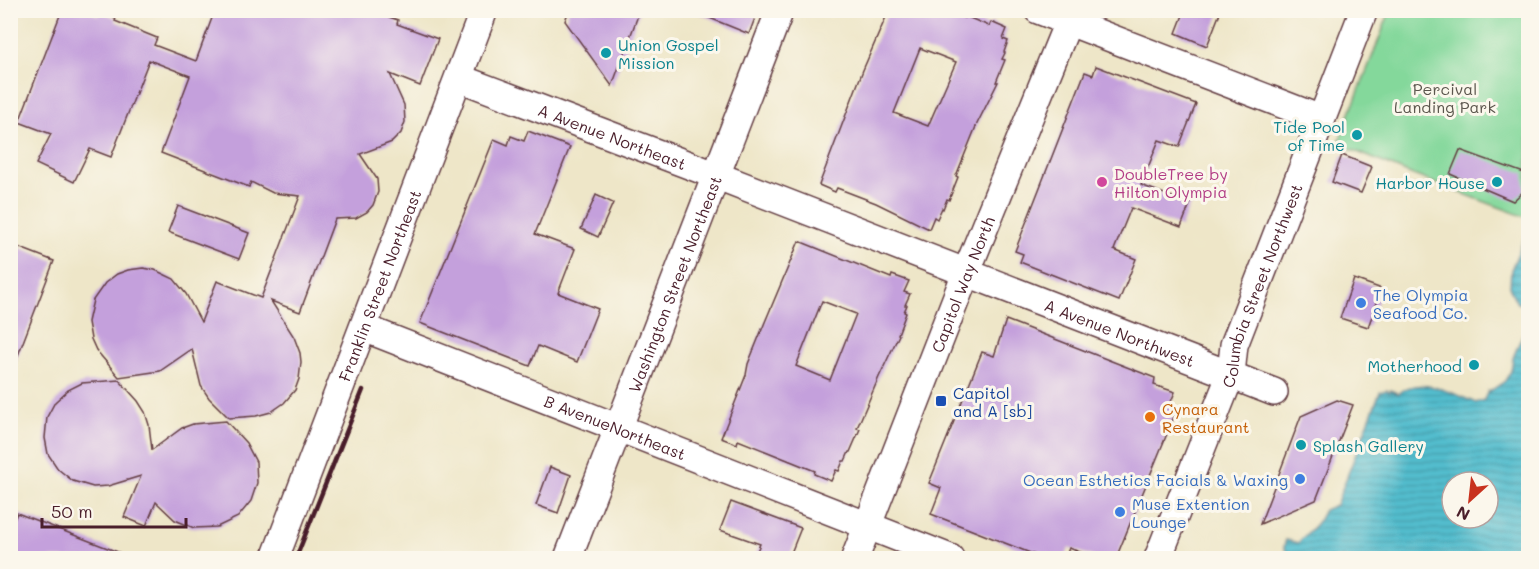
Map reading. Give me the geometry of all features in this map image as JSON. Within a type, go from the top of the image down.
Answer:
[{"type":"street","name":"Franklin Street Northeast","points":[[275,558],[484,10]]},
{"type":"street","name":"Washington Street Northeast","points":[[568,558],[780,10]]},
{"type":"street","points":[[1038,10],[1071,17],[1321,119]]},
{"type":"street","name":"Columbia Street Northwest","points":[[1158,558],[1231,374],[1234,345],[1364,10]]},
{"type":"street","name":"Capitol Way North","points":[[855,558],[966,273],[1071,17]]},
{"type":"street","name":"A Avenue Northeast","points":[[459,78],[966,273]]},
{"type":"street","name":"A Avenue Northwest","points":[[966,273],[1231,374],[1274,393]]},
{"type":"street","name":"B AvenueNortheast","points":[[364,328],[950,558]]},
{"type":"green space","name":"Percival Landing Park","points":[[1390,11],[1528,11],[1528,218],[1338,144]]},
{"type":"water","points":[[1528,229],[1528,311],[1526,305],[1517,303],[1510,289],[1511,270]]},
{"type":"water","points":[[1528,312],[1528,558],[1289,558],[1284,546],[1286,540],[1298,543],[1317,523],[1324,510],[1336,505],[1380,392],[1391,390],[1398,394],[1406,388],[1426,386],[1447,391],[1476,403],[1484,400],[1488,391],[1505,381],[1511,371],[1513,358],[1526,326]]},
{"type":"building","points":[[62,10],[85,10],[99,16],[101,12],[116,18],[115,21],[157,38],[154,45],[196,61],[215,10],[392,10],[389,17],[398,20],[397,24],[438,39],[420,86],[390,74],[404,105],[405,122],[401,133],[392,142],[360,154],[377,179],[378,192],[373,205],[367,212],[356,218],[335,219],[300,312],[271,301],[294,337],[301,362],[295,390],[284,403],[271,412],[256,416],[229,418],[209,398],[201,386],[192,349],[160,371],[119,377],[96,350],[88,322],[93,300],[105,283],[117,274],[128,270],[143,268],[155,270],[174,279],[186,294],[201,322],[217,281],[261,298],[300,196],[273,193],[251,182],[249,187],[161,153],[190,76],[149,60],[111,157],[90,149],[74,182],[36,164],[51,134],[19,122]]},
{"type":"building","name":"Union Gospel Mission","points":[[569,10],[640,10],[612,86],[565,21]]},
{"type":"building","points":[[690,10],[758,10],[749,34]]},
{"type":"building","points":[[889,10],[945,10],[989,26],[991,22],[1007,29],[1003,39],[1008,41],[1002,59],[1005,60],[996,82],[998,82],[977,124],[949,200],[947,199],[937,219],[934,217],[929,229],[876,203],[837,188],[835,192],[819,185],[863,70]],"holes":[[[920,48],[956,62],[928,126],[894,113]]]},
{"type":"building","points":[[1185,10],[1221,10],[1207,46],[1176,33]]},
{"type":"building","name":"DoubleTree by Hilton Olympia","points":[[1096,66],[1196,104],[1179,147],[1159,140],[1141,185],[1190,204],[1181,227],[1131,208],[1114,250],[1136,259],[1119,301],[1020,262],[1023,254],[1015,251],[1085,72],[1093,75]]},
{"type":"building","points":[[528,131],[570,147],[535,234],[575,249],[558,293],[598,309],[577,362],[538,346],[530,366],[420,323],[494,139],[508,145],[511,136],[524,141]]},
{"type":"building","name":"Harbor House","points":[[1460,150],[1524,173],[1525,190],[1513,201],[1450,174]]},
{"type":"building","points":[[1342,155],[1372,167],[1361,193],[1332,182]]},
{"type":"building","points":[[596,195],[613,203],[598,237],[581,229]]},
{"type":"building","points":[[178,206],[249,233],[239,259],[168,232]]},
{"type":"building","points":[[799,241],[891,278],[892,275],[909,281],[904,292],[910,294],[905,305],[907,305],[904,312],[906,313],[899,335],[857,428],[860,429],[850,452],[839,471],[836,470],[831,481],[814,474],[815,471],[738,440],[737,444],[721,438],[746,375],[748,364]],"holes":[[[822,301],[856,314],[830,380],[796,366]]]},
{"type":"building","points":[[10,244],[54,261],[12,371],[10,371]]},
{"type":"building","name":"The Olympia Seafood Co.","points":[[1354,279],[1382,289],[1368,327],[1340,318]]},
{"type":"building","points":[[1006,320],[1155,378],[1154,385],[1175,392],[1170,404],[1178,407],[1116,558],[1097,558],[1069,548],[1065,558],[1043,558],[931,514],[941,488],[929,483],[982,352],[994,356]]},
{"type":"building","points":[[119,380],[145,412],[152,450],[182,428],[193,424],[226,421],[246,443],[256,462],[257,483],[251,501],[238,517],[217,527],[194,528],[175,520],[156,502],[146,526],[124,517],[141,476],[108,486],[93,487],[73,481],[58,469],[48,454],[45,438],[47,417],[55,402],[68,390],[82,383]]},
{"type":"building","points":[[1337,400],[1353,405],[1316,500],[1260,524],[1301,416]]},
{"type":"building","points":[[550,467],[571,475],[558,513],[536,505]]},
{"type":"building","points":[[731,502],[801,528],[789,558],[754,558],[760,544],[720,530]]},
{"type":"building","points":[[17,513],[131,558],[10,558],[10,530]]},
{"type":"railway","points":[[296,558],[363,390]]},
{"type":"place","name":"Union Gospel Mission","points":[[606,53]]},
{"type":"place","name":"Tide Pool of Time","points":[[1357,135]]},
{"type":"place","name":"DoubleTree by Hilton Olympia","points":[[1102,182]]},
{"type":"place","name":"Harbor House","points":[[1497,182]]},
{"type":"place","name":"The Olympia Seafood Co.","points":[[1361,303]]},
{"type":"place","name":"Motherhood","points":[[1474,365]]},
{"type":"place","name":"Capitol and A [sb]","points":[[941,401]]},
{"type":"place","name":"Cynara Restaurant","points":[[1150,417]]},
{"type":"place","name":"Splash Gallery","points":[[1301,445]]},
{"type":"place","name":"Ocean Esthetics Facials & Waxing","points":[[1300,479]]},
{"type":"place","name":"Muse Extention Lounge","points":[[1120,512]]}]
